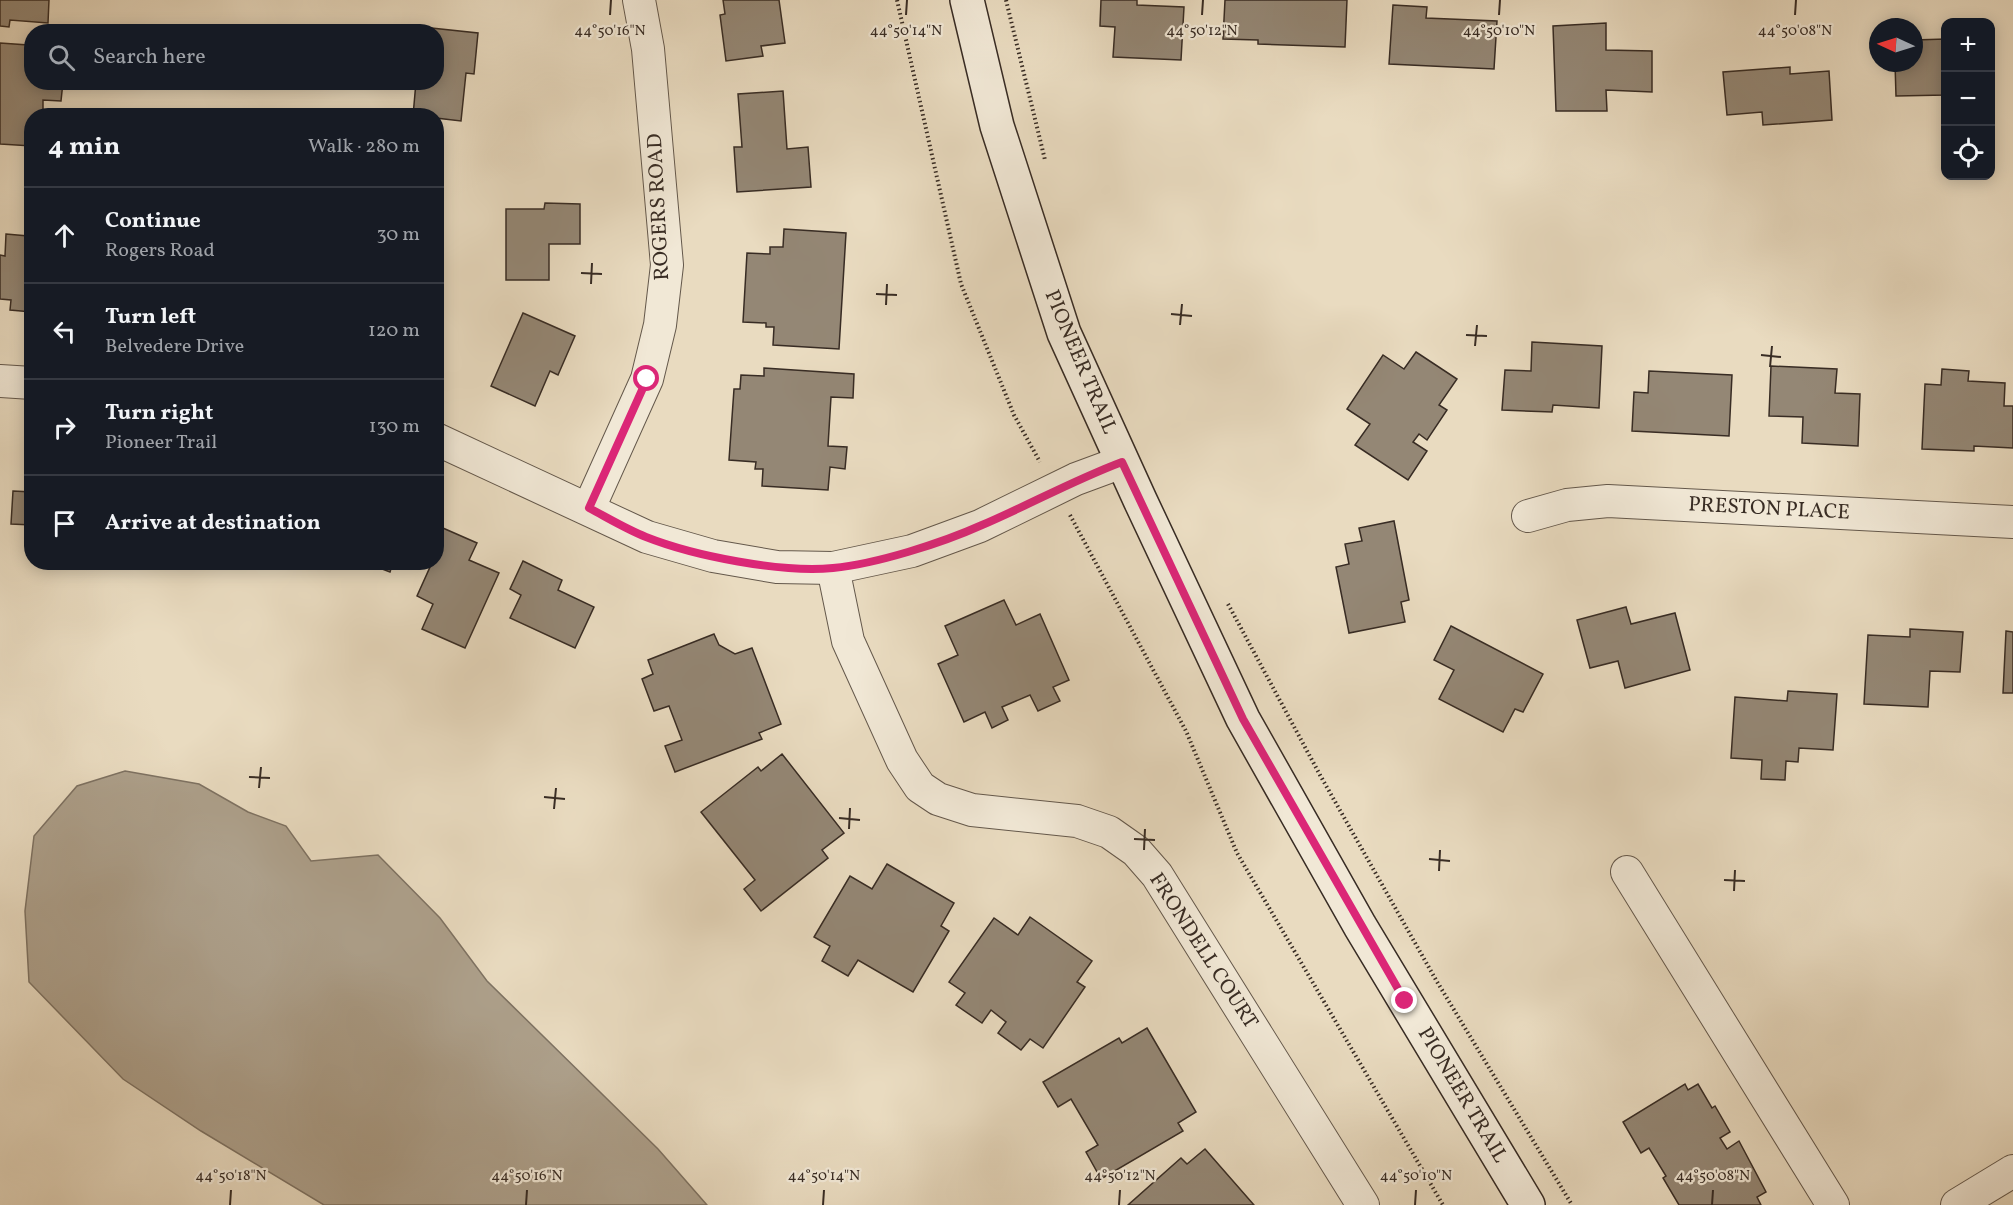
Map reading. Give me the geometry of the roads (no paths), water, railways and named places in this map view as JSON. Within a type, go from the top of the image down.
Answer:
[{"type":"main road","name":"PIONEER TRAIL","points":[[967,0],[998,126],[1039,260],[1064,333],[1122,462],[1243,719],[1360,926],[1528,1205]]},
{"type":"street","name":"ROGERS ROAD","points":[[589,508],[647,379],[660,325],[667,265],[649,60],[639,0]]},
{"type":"street","points":[[0,381],[24,382]]},
{"type":"street","points":[[444,443],[589,508],[646,537],[714,556],[777,567],[833,568],[923,547],[980,526],[1056,491],[1076,479],[1122,462]]},
{"type":"street","name":"PRESTON PLACE","points":[[1527,516],[1567,505],[1608,501],[2013,522]]},
{"type":"street","name":"FRONDELL COURT","points":[[833,568],[848,641],[902,760],[920,787],[938,799],[972,810],[1077,820],[1109,831],[1136,850],[1157,875],[1363,1205]]},
{"type":"street","points":[[1627,872],[1833,1205]]},
{"type":"street","points":[[1957,1205],[2013,1171]]}]
